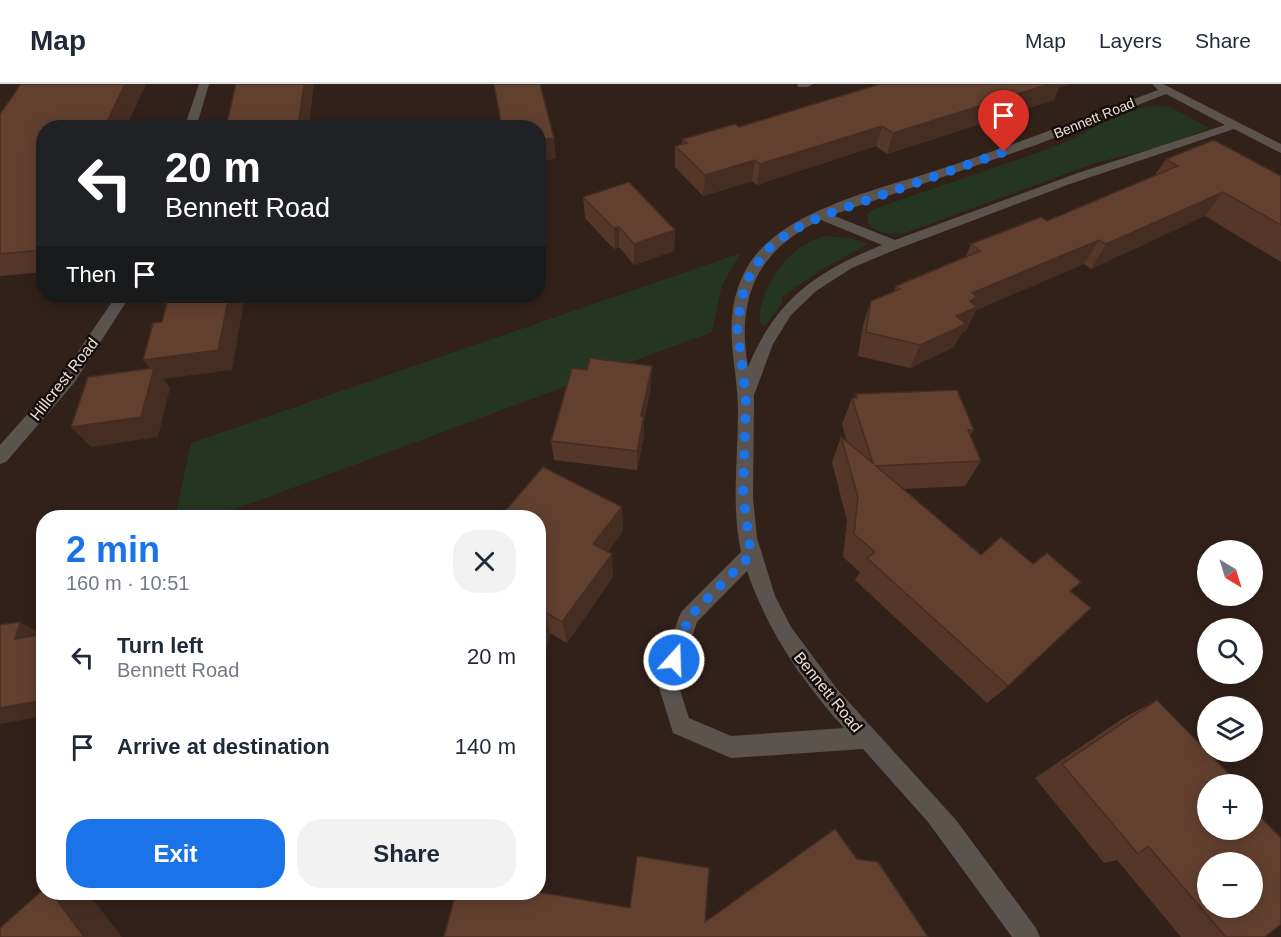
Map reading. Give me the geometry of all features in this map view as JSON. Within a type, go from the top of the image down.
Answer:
[{"type":"street","points":[[193,120],[204,84]]},
{"type":"street","points":[[1155,84],[1281,149]]},
{"type":"street","name":"Bennett Road","points":[[1027,937],[935,813],[839,710],[798,657],[769,605],[751,555],[743,494],[746,398],[737,326],[742,297],[751,272],[768,249],[791,231],[857,201],[1049,136],[1167,90]]},
{"type":"street","name":"Bennett Road","points":[[746,398],[757,361],[774,328],[796,301],[825,277],[895,245],[1099,169],[1198,139],[1235,125]]},
{"type":"street","points":[[822,216],[895,245]]},
{"type":"street","name":"Hillcrest Road","points":[[0,457],[68,379],[120,303]]},
{"type":"street","points":[[751,555],[689,617],[667,681],[681,725],[731,747],[865,738]]},
{"type":"green space","points":[[1145,107],[1172,108],[1209,128],[1168,145],[1095,163],[905,233],[885,233],[868,223],[867,214],[874,209],[1061,144],[1120,115]]},
{"type":"green space","points":[[823,236],[850,238],[868,244],[819,271],[782,297],[782,303],[766,325],[761,325],[759,317],[762,303],[777,271],[802,246]]},
{"type":"green space","points":[[741,253],[722,285],[712,332],[233,510],[177,510],[191,443]]},
{"type":"building","points":[[21,84],[125,84],[108,120],[36,120],[36,251],[0,254],[0,114]]},
{"type":"building","points":[[236,84],[304,84],[299,120],[227,120]]},
{"type":"building","points":[[494,84],[540,84],[554,138],[546,139],[546,120],[501,120]]},
{"type":"building","points":[[880,84],[1049,84],[893,133],[882,126],[760,164],[755,160],[705,175],[675,146],[687,143],[683,139],[735,124],[739,127]]},
{"type":"building","points":[[1214,140],[1281,176],[1281,225],[1223,192],[1106,244],[1099,240],[972,293],[977,297],[970,301],[977,307],[956,316],[966,324],[920,345],[866,332],[871,301],[900,289],[896,286],[980,251],[971,244],[1041,217],[1047,221],[1178,166],[1166,159]]},
{"type":"building","points":[[629,182],[675,230],[634,244],[619,227],[614,228],[609,224],[583,197]]},
{"type":"building","points":[[167,303],[228,303],[218,350],[143,360],[153,323],[162,322]]},
{"type":"building","points":[[590,358],[652,366],[641,416],[644,416],[637,451],[551,441],[572,368],[587,370]]},
{"type":"building","points":[[154,368],[141,417],[71,427],[88,377]]},
{"type":"building","points":[[957,390],[974,430],[968,430],[981,461],[876,466],[981,555],[1001,537],[1033,564],[1047,553],[1081,582],[1070,591],[1091,608],[1008,686],[867,558],[875,552],[854,534],[858,497],[841,437],[873,463],[852,398],[857,398],[856,394]]},
{"type":"building","points":[[543,467],[622,507],[593,544],[612,554],[562,622],[546,613],[546,510],[506,510]]},
{"type":"building","points":[[20,622],[15,639],[36,635],[36,701],[0,708],[0,625]]},
{"type":"building","points":[[1157,700],[1197,741],[1197,762],[1218,762],[1229,774],[1197,774],[1197,840],[1263,840],[1263,819],[1281,838],[1281,924],[1265,937],[1226,937],[1210,918],[1263,918],[1263,852],[1197,852],[1197,903],[1148,846],[1138,854],[1062,764]]},
{"type":"building","points":[[835,829],[857,859],[878,862],[928,937],[444,937],[454,900],[546,900],[546,893],[630,908],[637,856],[709,868],[705,922]]},
{"type":"building","points":[[36,896],[36,900],[57,900],[84,937],[0,937],[0,928]]},
{"type":"route","points":[[674,660],[689,617],[751,555],[743,494],[746,398],[737,326],[742,297],[751,272],[768,249],[791,231],[822,216],[857,201],[1004,152]]}]
